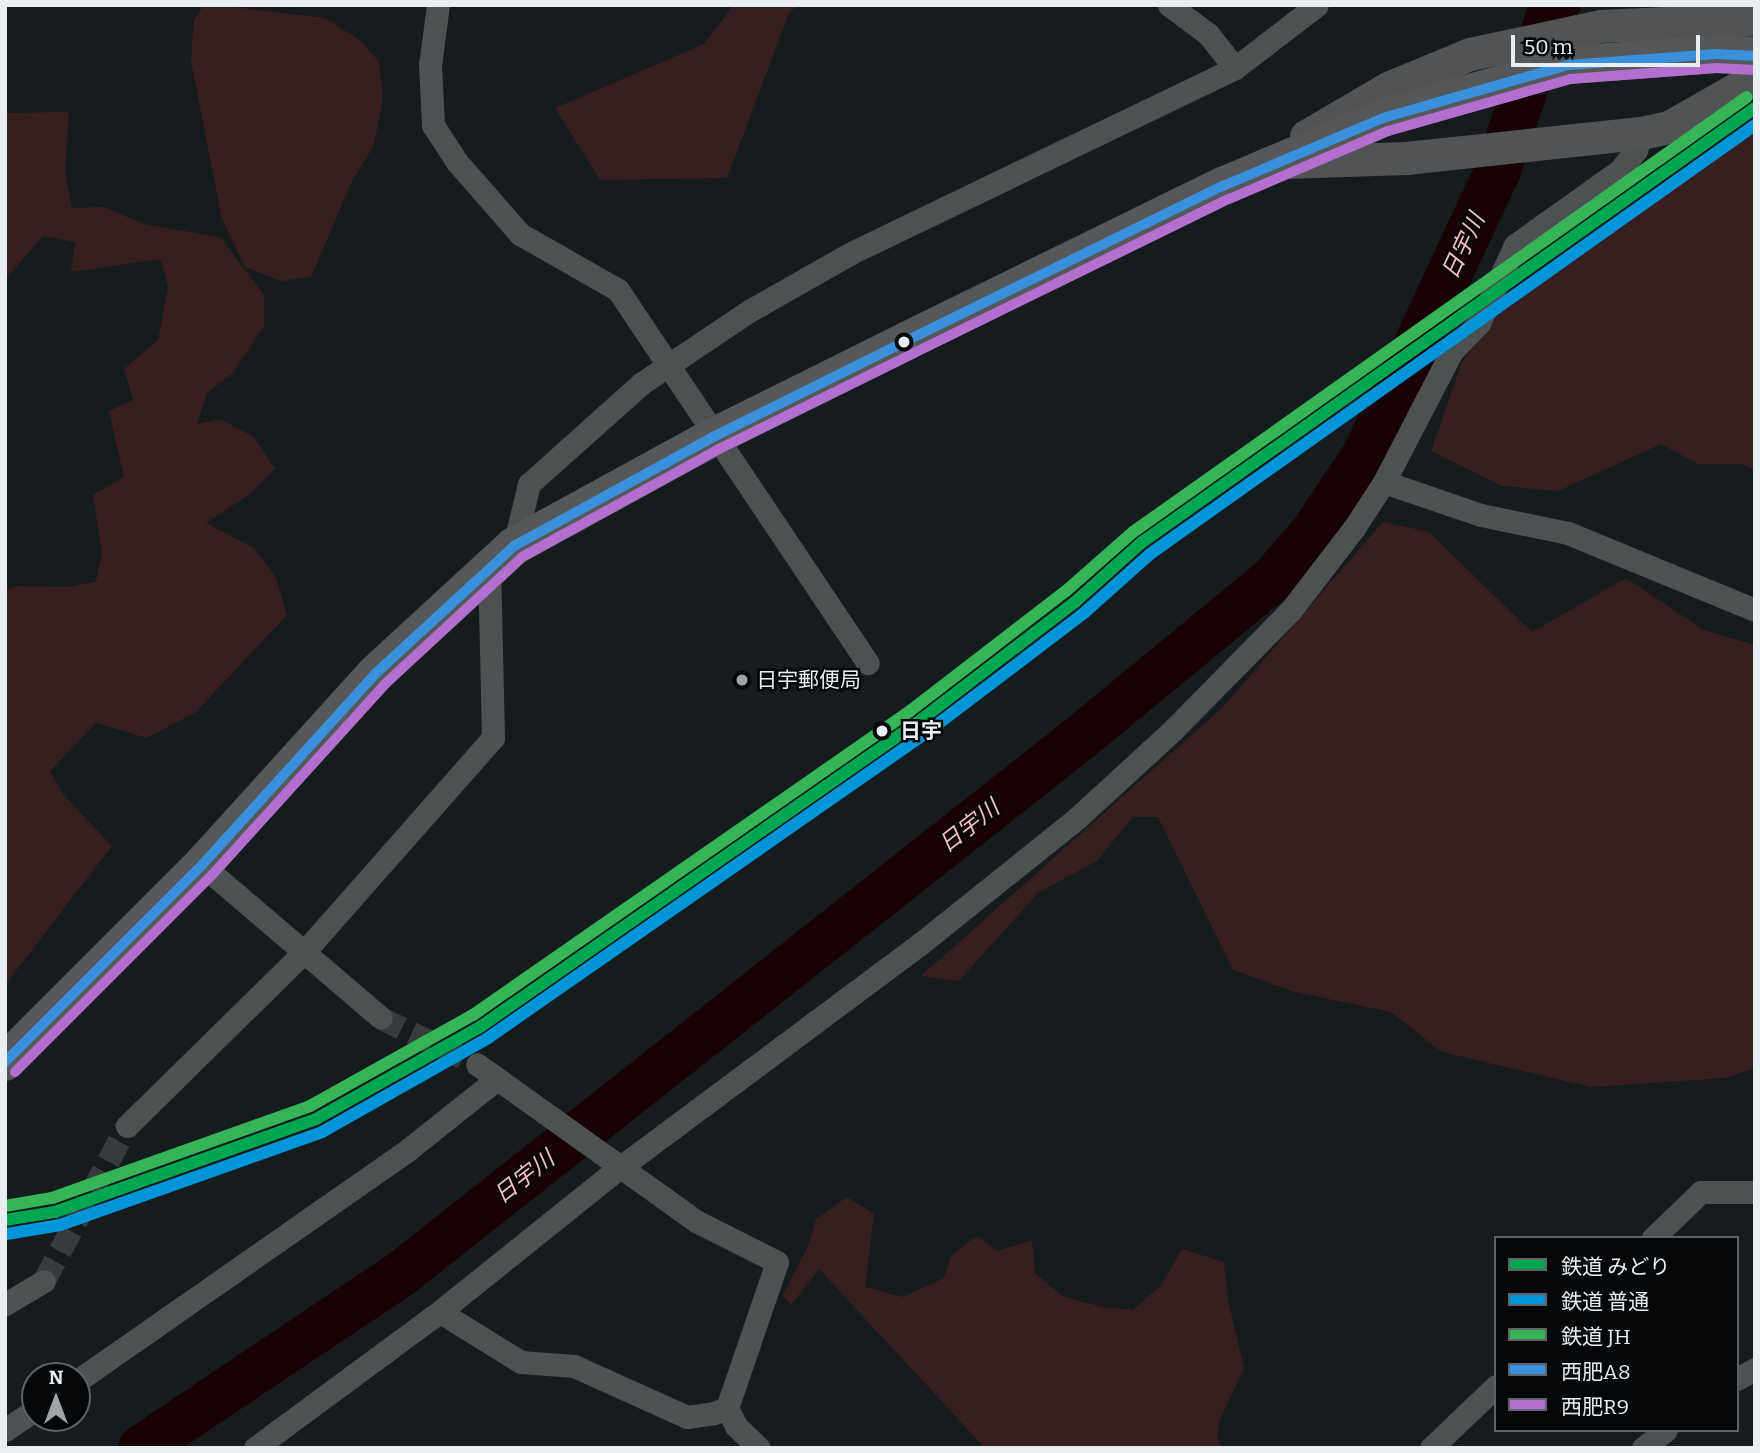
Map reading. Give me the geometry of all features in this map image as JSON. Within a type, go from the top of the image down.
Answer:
[{"type":"highway","points":[[5,1062],[202,865],[374,674],[501,557],[713,437],[1223,186],[1279,162],[1440,98],[1569,65],[1717,54],[1755,55]]},
{"type":"street","points":[[438,5],[430,65],[433,125],[457,162],[520,234],[618,290],[713,437],[868,663]]},
{"type":"street","points":[[1169,5],[1208,34],[1235,68]]},
{"type":"street","points":[[127,1126],[305,951],[493,738],[501,557],[529,484],[642,383],[749,311],[851,253],[1235,68],[1317,5]]},
{"type":"street","points":[[1223,186],[1390,87],[1470,54],[1601,26],[1755,19]]},
{"type":"street","points":[[1279,162],[1406,158],[1641,133],[1668,127],[1755,78]]},
{"type":"street","points":[[255,1448],[440,1312],[618,1169],[920,944],[1076,819],[1273,629],[1384,482],[1452,351],[1479,323],[1515,245],[1620,170],[1636,150],[1641,133]]},
{"type":"street","points":[[1384,482],[1481,515],[1568,533],[1755,610]]},
{"type":"street","points":[[202,865],[381,1018]]},
{"type":"street","points":[[477,1064],[618,1169],[696,1221],[778,1262],[727,1408],[736,1426],[758,1448]]},
{"type":"street","points":[[91,1371],[409,1149],[498,1079]]},
{"type":"street","points":[[1655,1236],[1701,1192],[1755,1192]]},
{"type":"street","points":[[5,1304],[44,1281]]},
{"type":"street","points":[[440,1312],[521,1362],[574,1366],[687,1417],[727,1408]]},
{"type":"street","points":[[1739,1378],[1755,1369]]},
{"type":"street","points":[[1431,1448],[1494,1387]]},
{"type":"street","points":[[5,1430],[21,1419]]},
{"type":"street","points":[[1643,1448],[1663,1432]]},
{"type":"shaded area","points":[[216,5],[325,18],[361,41],[379,62],[383,97],[374,145],[351,183],[311,277],[281,281],[245,267],[222,219],[191,61],[194,20],[203,6]]},
{"type":"shaded area","points":[[734,5],[798,5],[789,13],[727,178],[600,180],[555,108],[704,44]]},
{"type":"shaded area","points":[[69,112],[65,173],[72,208],[103,207],[144,224],[220,237],[264,295],[264,326],[233,373],[207,393],[197,424],[220,419],[254,437],[275,469],[250,494],[206,523],[254,548],[276,578],[287,615],[196,712],[147,738],[96,723],[50,771],[63,794],[112,846],[5,985],[5,591],[15,586],[70,587],[96,581],[102,552],[93,495],[124,477],[109,411],[133,400],[124,369],[158,340],[168,288],[161,259],[71,272],[75,242],[43,236],[5,280],[5,113]]},
{"type":"shaded area","points":[[1755,127],[1755,471],[1743,464],[1698,464],[1661,444],[1558,491],[1502,486],[1431,451],[1462,362],[1512,292]]},
{"type":"shaded area","points":[[1383,522],[1429,532],[1532,632],[1626,578],[1704,630],[1755,645],[1755,1068],[1726,1078],[1591,1087],[1442,1052],[1391,1012],[1295,992],[1233,970],[1158,817],[1133,817],[1097,861],[1038,893],[959,981],[921,976],[1222,708]]},
{"type":"shaded area","points":[[847,1197],[874,1214],[865,1287],[903,1297],[944,1278],[951,1256],[976,1236],[998,1251],[1032,1240],[1035,1273],[1062,1296],[1102,1307],[1133,1310],[1161,1285],[1182,1249],[1224,1262],[1228,1301],[1244,1368],[1219,1422],[1217,1438],[1223,1448],[985,1448],[819,1269],[791,1305],[783,1295],[808,1246],[816,1219]]},
{"type":"waterway","points":[[1542,5],[1548,19]]},
{"type":"waterway","name":"日宇川","points":[[141,1448],[402,1273],[1080,738],[1273,579],[1312,534],[1365,455],[1498,170],[1548,19],[1557,5]]},
{"type":"tunnel","points":[[381,1018],[477,1064]]},
{"type":"tunnel","points":[[44,1281],[127,1126]]},
{"type":"rail line","name":"JH","points":[[5,1206],[52,1198],[310,1106],[473,1015],[910,711],[1066,591],[1133,532],[1747,97]]},
{"type":"rail line","name":"みどり","points":[[5,1220],[55,1212],[316,1119],[480,1027],[918,722],[1075,602],[1141,543],[1755,108]]},
{"type":"rail line","name":"普通","points":[[7,1234],[60,1225],[322,1132],[488,1038],[926,733],[1084,613],[1150,554],[1755,125]]},
{"type":"transit line","name":"西肥A8","points":[[5,1062],[202,865],[375,674],[514,546],[713,437],[908,340],[1223,186],[1383,118],[1568,65],[1717,54],[1755,56]]},
{"type":"transit line","name":"西肥R9","points":[[15,1072],[212,875],[385,684],[522,557],[719,449],[914,353],[1229,199],[1388,131],[1570,79],[1717,68],[1754,70]]},
{"type":"place","name":"日宇郵便局","points":[[742,680]]},
{"type":"place","name":"日宇","points":[[882,731]]}]
